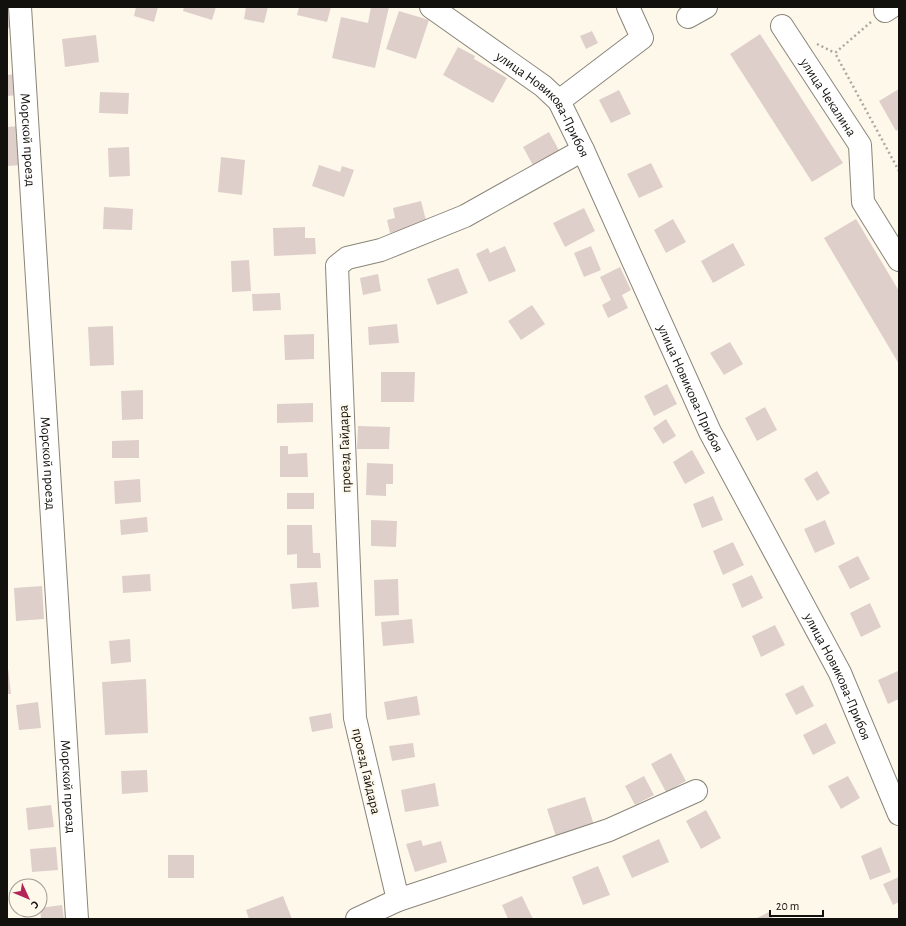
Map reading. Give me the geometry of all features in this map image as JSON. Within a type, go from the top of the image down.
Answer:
[{"type":"street","name":"Морской проезд","points":[[20,7],[77,919]]},
{"type":"street","name":"улица Новикова-Прибоя","points":[[431,7],[543,86],[559,101],[583,150],[710,432],[840,673],[899,814]]},
{"type":"street","points":[[559,101],[642,38],[628,7]]},
{"type":"street","name":"улица Чекалина","points":[[782,26],[860,145],[864,202],[899,260]]},
{"type":"street","name":"проезд Гайдара","points":[[398,900],[355,718],[337,266],[347,258],[381,250],[465,216],[583,150]]},
{"type":"street","points":[[357,919],[398,900],[609,830],[696,791]]},
{"type":"path","points":[[888,9],[835,53],[899,171]]},
{"type":"building","points":[[7,7],[11,7],[14,27],[7,28]]},
{"type":"building","points":[[136,7],[158,7],[154,22],[134,16]]},
{"type":"building","points":[[184,7],[216,7],[212,20],[183,11]]},
{"type":"building","points":[[246,7],[268,7],[264,23],[244,19]]},
{"type":"building","points":[[299,7],[331,7],[327,22],[297,15]]},
{"type":"building","points":[[371,7],[389,7],[375,68],[332,58],[341,17],[368,23]]},
{"type":"building","points":[[399,11],[429,20],[416,59],[386,49]]},
{"type":"building","points":[[592,31],[598,43],[586,49],[580,36]]},
{"type":"building","points":[[760,34],[843,163],[812,182],[730,54]]},
{"type":"building","points":[[96,35],[99,62],[65,67],[62,39]]},
{"type":"building","points":[[458,47],[475,56],[474,59],[507,78],[493,103],[443,75]]},
{"type":"building","points":[[17,74],[19,95],[7,96],[7,75]]},
{"type":"building","points":[[899,89],[899,129],[896,131],[879,101]]},
{"type":"building","points":[[619,90],[631,114],[611,123],[599,100]]},
{"type":"building","points":[[100,92],[129,93],[128,114],[99,113]]},
{"type":"building","points":[[20,126],[23,165],[7,166],[7,127]]},
{"type":"building","points":[[549,132],[561,154],[535,169],[523,147]]},
{"type":"building","points":[[129,147],[130,176],[109,177],[108,148]]},
{"type":"building","points":[[221,157],[245,160],[242,195],[218,192]]},
{"type":"building","points":[[651,163],[663,187],[639,198],[627,174]]},
{"type":"building","points":[[319,165],[340,172],[342,166],[354,170],[344,197],[312,186]]},
{"type":"building","points":[[421,201],[427,224],[390,233],[387,220],[395,218],[393,208]]},
{"type":"building","points":[[104,207],[133,209],[132,230],[103,229]]},
{"type":"building","points":[[584,208],[595,231],[565,247],[553,223]]},
{"type":"building","points":[[673,219],[686,242],[666,253],[654,230]]},
{"type":"building","points":[[856,219],[899,291],[899,364],[824,238]]},
{"type":"building","points":[[305,227],[305,238],[315,238],[316,254],[274,256],[273,228]]},
{"type":"building","points":[[733,243],[745,265],[713,283],[701,261]]},
{"type":"building","points":[[505,246],[516,271],[489,282],[476,254],[488,248],[490,253]]},
{"type":"building","points":[[591,246],[601,270],[584,277],[574,253]]},
{"type":"building","points":[[249,260],[251,291],[232,292],[231,261]]},
{"type":"building","points":[[620,267],[631,290],[622,295],[628,308],[608,318],[602,305],[611,300],[600,277]]},
{"type":"building","points":[[458,268],[468,293],[437,305],[427,279]]},
{"type":"building","points":[[378,274],[381,291],[363,295],[360,278]]},
{"type":"building","points":[[280,293],[281,310],[253,311],[252,294]]},
{"type":"building","points":[[532,305],[545,324],[521,340],[508,321]]},
{"type":"building","points":[[397,324],[399,343],[369,345],[368,327]]},
{"type":"building","points":[[113,326],[114,365],[90,366],[88,327]]},
{"type":"building","points":[[314,334],[314,359],[285,360],[284,335]]},
{"type":"building","points":[[730,342],[743,364],[724,375],[710,353]]},
{"type":"building","points":[[381,372],[415,372],[414,402],[381,402]]},
{"type":"building","points":[[667,384],[677,404],[654,416],[644,396]]},
{"type":"building","points":[[143,390],[143,419],[122,420],[121,391]]},
{"type":"building","points":[[313,403],[313,422],[277,423],[277,404]]},
{"type":"building","points":[[765,407],[777,430],[757,441],[745,418]]},
{"type":"building","points":[[666,419],[676,436],[663,444],[653,428]]},
{"type":"building","points":[[358,426],[390,427],[389,449],[357,449]]},
{"type":"building","points":[[139,440],[139,458],[112,458],[112,441]]},
{"type":"building","points":[[280,446],[288,446],[288,454],[307,453],[308,477],[280,477]]},
{"type":"building","points":[[692,450],[705,473],[685,484],[673,462]]},
{"type":"building","points":[[367,463],[393,464],[393,484],[386,484],[386,496],[366,495]]},
{"type":"building","points":[[817,471],[830,493],[817,501],[804,479]]},
{"type":"building","points":[[140,479],[141,502],[115,504],[114,481]]},
{"type":"building","points":[[287,493],[314,493],[314,509],[287,509]]},
{"type":"building","points":[[713,496],[723,520],[702,528],[693,504]]},
{"type":"building","points":[[147,517],[148,532],[121,535],[120,520]]},
{"type":"building","points":[[371,520],[397,521],[396,547],[371,546]]},
{"type":"building","points":[[825,520],[835,544],[815,553],[804,529]]},
{"type":"building","points":[[287,525],[312,525],[313,553],[320,553],[321,568],[297,568],[297,554],[287,555]]},
{"type":"building","points":[[733,542],[744,565],[723,575],[713,551]]},
{"type":"building","points":[[858,556],[870,579],[850,589],[838,566]]},
{"type":"building","points":[[150,574],[151,591],[123,593],[122,576]]},
{"type":"building","points":[[752,575],[763,598],[742,608],[732,584]]},
{"type":"building","points":[[398,579],[399,615],[375,616],[374,580]]},
{"type":"building","points":[[317,582],[319,607],[292,609],[290,584]]},
{"type":"building","points":[[42,586],[44,619],[16,621],[14,588]]},
{"type":"building","points":[[870,603],[881,627],[861,637],[850,613]]},
{"type":"building","points":[[412,619],[414,643],[383,646],[381,622]]},
{"type":"building","points":[[775,625],[785,645],[761,657],[752,636]]},
{"type":"building","points":[[130,639],[131,662],[111,664],[109,641]]},
{"type":"building","points":[[8,668],[11,694],[7,694]]},
{"type":"building","points":[[898,671],[899,699],[888,704],[878,680]]},
{"type":"building","points":[[146,679],[148,733],[105,735],[102,682]]},
{"type":"building","points":[[803,685],[814,706],[796,715],[785,694]]},
{"type":"building","points":[[417,696],[420,715],[387,720],[384,702]]},
{"type":"building","points":[[38,702],[41,728],[19,730],[16,705]]},
{"type":"building","points":[[331,713],[333,728],[312,732],[309,717]]},
{"type":"building","points":[[826,723],[836,743],[813,755],[803,735]]},
{"type":"building","points":[[413,743],[415,757],[392,761],[389,746]]},
{"type":"building","points":[[671,753],[686,781],[666,792],[651,764]]},
{"type":"building","points":[[147,770],[148,792],[122,794],[121,771]]},
{"type":"building","points":[[644,776],[654,795],[635,805],[625,786]]},
{"type":"building","points":[[848,776],[860,798],[841,809],[828,786]]},
{"type":"building","points":[[435,783],[439,806],[405,812],[401,790]]},
{"type":"building","points":[[585,797],[595,828],[557,840],[547,809]]},
{"type":"building","points":[[51,805],[54,827],[28,830],[26,808]]},
{"type":"building","points":[[706,810],[721,838],[701,849],[686,821]]},
{"type":"building","points":[[659,839],[669,862],[632,878],[622,856]]},
{"type":"building","points":[[421,840],[423,846],[441,841],[447,862],[415,872],[406,844]]},
{"type":"building","points":[[56,847],[58,870],[32,872],[30,849]]},
{"type":"building","points":[[881,847],[891,872],[870,880],[861,856]]},
{"type":"building","points":[[168,855],[194,855],[194,878],[168,878]]},
{"type":"building","points":[[598,866],[610,895],[583,905],[572,877]]},
{"type":"building","points":[[899,877],[899,902],[893,905],[883,884]]},
{"type":"building","points":[[283,896],[292,919],[249,919],[246,910]]},
{"type":"building","points":[[522,896],[533,919],[508,919],[502,905]]},
{"type":"building","points":[[62,905],[64,919],[41,919],[48,918],[48,907]]},
{"type":"building","points":[[769,912],[773,919],[755,919]]}]
